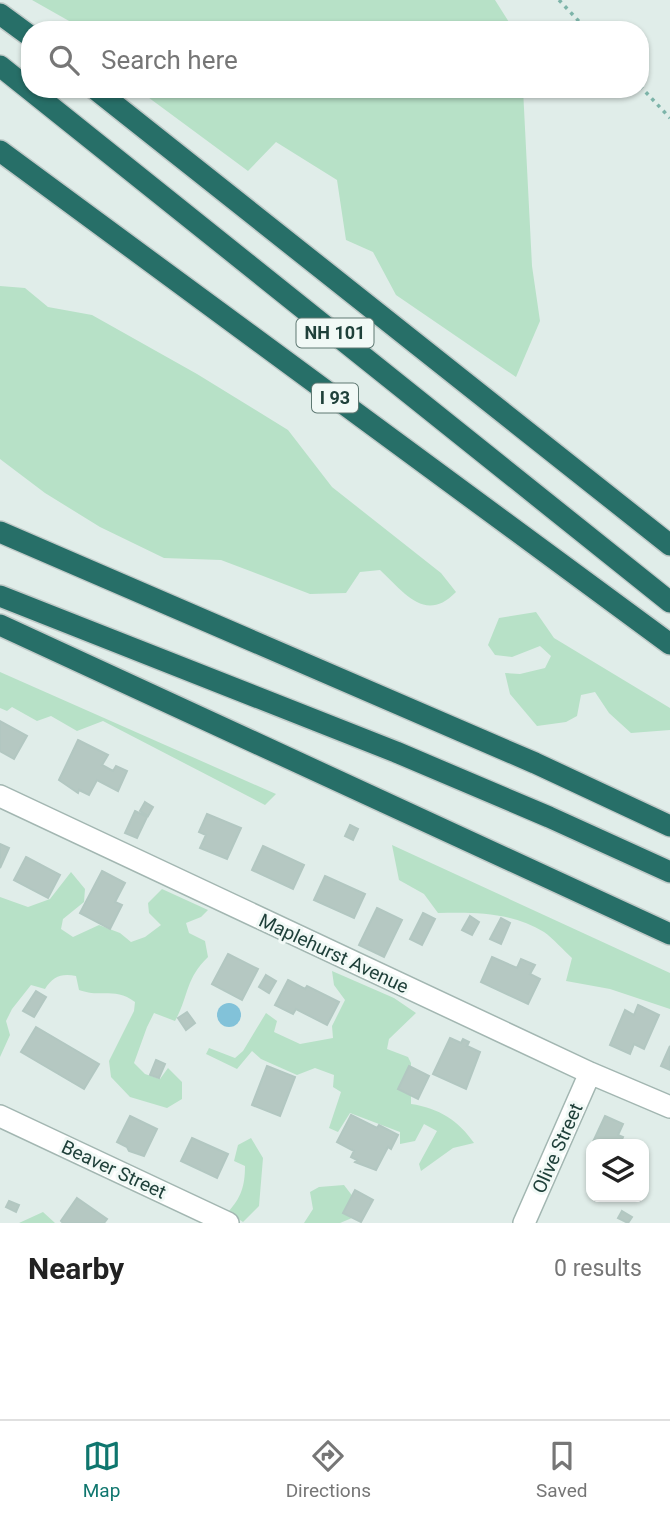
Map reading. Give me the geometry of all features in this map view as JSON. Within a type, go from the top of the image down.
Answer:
[{"type":"highway","points":[[0,14],[21,29]]},
{"type":"highway","name":"NH 101","points":[[0,66],[21,83]]},
{"type":"highway","name":"NH 101","points":[[40,98],[670,602]]},
{"type":"highway","points":[[106,98],[670,545]]},
{"type":"highway","name":"I 93","points":[[0,151],[670,644]]},
{"type":"highway","points":[[0,532],[535,763],[670,826]]},
{"type":"highway","points":[[0,596],[396,752],[670,872]]},
{"type":"highway","points":[[0,625],[670,934]]},
{"type":"street","name":"Maplehurst Avenue","points":[[0,796],[590,1073],[670,1107]]},
{"type":"street","name":"Olive Street","points":[[524,1223],[590,1073]]},
{"type":"street","name":"Beaver Street","points":[[0,1116],[228,1223]]},
{"type":"path","points":[[559,0],[579,21]]},
{"type":"path","points":[[649,96],[670,118]]},
{"type":"green space","points":[[32,0],[495,0],[508,21],[69,21]]},
{"type":"green space","points":[[149,98],[523,98],[532,266],[540,321],[516,377],[396,295],[373,252],[346,240],[337,180],[276,142],[248,171]]},
{"type":"green space","points":[[0,286],[25,288],[48,307],[92,315],[197,374],[288,430],[332,487],[441,573],[456,592],[445,601],[425,605],[406,595],[380,570],[360,572],[346,593],[310,594],[221,560],[164,558],[100,527],[45,493],[0,459]]},
{"type":"green space","points":[[536,612],[554,638],[670,708],[670,730],[631,733],[609,713],[595,692],[581,695],[577,716],[566,722],[537,726],[510,694],[505,673],[520,674],[545,668],[551,656],[540,646],[512,657],[495,655],[488,645],[499,618]]},
{"type":"green space","points":[[0,672],[276,794],[265,805],[103,721],[77,731],[51,716],[37,721],[12,707],[7,711],[0,708]]},
{"type":"green space","points":[[392,845],[670,973],[670,1009],[610,989],[566,981],[572,958],[548,935],[532,925],[492,915],[438,913],[424,894],[399,880]]},
{"type":"green space","points":[[71,872],[85,889],[84,902],[63,919],[61,929],[73,937],[99,925],[120,933],[131,942],[145,937],[161,925],[149,913],[148,903],[162,889],[208,910],[201,917],[186,923],[189,933],[205,941],[208,957],[191,980],[175,1021],[154,1013],[134,1063],[145,1074],[160,1079],[168,1068],[182,1082],[182,1099],[167,1108],[130,1097],[111,1077],[109,1061],[134,1011],[135,1002],[121,995],[79,990],[76,976],[58,976],[45,989],[31,985],[6,1021],[10,1035],[0,1057],[0,897],[28,907],[50,899]]},
{"type":"green space","points":[[332,971],[394,998],[416,1013],[389,1039],[387,1049],[408,1057],[411,1063],[411,1104],[447,1117],[462,1128],[474,1143],[453,1148],[421,1171],[419,1164],[437,1131],[424,1124],[415,1141],[400,1144],[400,1132],[350,1113],[338,1132],[329,1128],[341,1092],[333,1087],[334,1075],[315,1068],[297,1075],[261,1059],[252,1051],[237,1069],[206,1054],[209,1048],[235,1058],[243,1051],[266,1013],[277,1021],[274,1032],[300,1044],[333,1038],[332,1026],[345,1000],[334,985]]},
{"type":"green space","points":[[251,1138],[263,1158],[259,1206],[243,1222],[228,1212],[239,1197],[244,1180],[245,1166],[234,1161],[238,1145]]},
{"type":"green space","points":[[344,1185],[357,1202],[359,1215],[340,1223],[304,1223],[313,1209],[310,1192],[319,1187]]},
{"type":"green space","points":[[43,1212],[55,1223],[19,1223]]},
{"type":"water","points":[[229,1003],[240,1010],[241,1015],[234,1026],[229,1027],[218,1020],[217,1015],[224,1004]]},
{"type":"building","points":[[0,721],[27,736],[14,759],[0,751]]},
{"type":"building","points":[[78,740],[108,755],[102,765],[113,771],[116,766],[127,771],[118,791],[97,780],[89,795],[79,790],[78,793],[59,780]]},
{"type":"building","points":[[145,802],[153,807],[148,816],[140,811]]},
{"type":"building","points":[[135,811],[147,817],[137,838],[125,833]]},
{"type":"building","points":[[207,814],[241,828],[227,859],[200,848],[206,835],[199,832]]},
{"type":"building","points":[[350,825],[358,829],[353,840],[345,836]]},
{"type":"building","points":[[0,844],[9,848],[0,868]]},
{"type":"building","points":[[263,846],[304,865],[293,889],[252,870]]},
{"type":"building","points":[[26,857],[60,875],[48,898],[14,880]]},
{"type":"building","points":[[102,871],[125,883],[115,902],[122,905],[110,929],[80,913]]},
{"type":"building","points":[[325,876],[365,894],[354,918],[314,900]]},
{"type":"building","points":[[377,908],[402,920],[384,957],[359,945]]},
{"type":"building","points":[[423,913],[435,919],[422,945],[410,939]]},
{"type":"building","points":[[470,916],[479,922],[472,935],[462,930]]},
{"type":"building","points":[[501,918],[510,923],[501,944],[490,939]]},
{"type":"building","points":[[228,954],[258,969],[242,1000],[212,984]]},
{"type":"building","points":[[492,957],[517,968],[521,959],[535,965],[530,974],[540,979],[528,1004],[481,982]]},
{"type":"building","points":[[266,975],[276,981],[269,993],[259,987]]},
{"type":"building","points":[[288,980],[339,1002],[327,1025],[296,1009],[293,1014],[275,1005]]},
{"type":"building","points":[[36,991],[46,997],[34,1017],[23,1011]]},
{"type":"building","points":[[638,1005],[659,1015],[644,1049],[634,1044],[630,1054],[610,1045],[625,1010],[634,1015]]},
{"type":"building","points":[[187,1012],[195,1023],[186,1030],[178,1018]]},
{"type":"building","points":[[36,1027],[99,1064],[84,1089],[21,1052]]},
{"type":"building","points":[[450,1038],[461,1043],[463,1039],[469,1042],[467,1046],[480,1052],[466,1089],[433,1074]]},
{"type":"building","points":[[670,1046],[670,1070],[661,1066]]},
{"type":"building","points":[[156,1060],[165,1064],[159,1078],[150,1075]]},
{"type":"building","points":[[267,1066],[295,1077],[280,1116],[252,1105]]},
{"type":"building","points":[[409,1066],[429,1076],[418,1099],[398,1089]]},
{"type":"building","points":[[351,1115],[398,1135],[376,1170],[355,1162],[357,1160],[351,1157],[354,1151],[337,1142]]},
{"type":"building","points":[[130,1116],[157,1129],[144,1156],[129,1151],[117,1142]]},
{"type":"building","points":[[605,1116],[623,1124],[618,1135],[622,1139],[594,1139]]},
{"type":"building","points":[[192,1138],[228,1154],[217,1178],[181,1161]]},
{"type":"building","points":[[355,1190],[373,1200],[361,1222],[343,1213]]},
{"type":"building","points":[[77,1198],[107,1219],[104,1223],[63,1223],[61,1221]]},
{"type":"building","points":[[9,1201],[19,1205],[16,1212],[6,1207]]},
{"type":"building","points":[[622,1211],[632,1217],[628,1223],[618,1218]]}]
